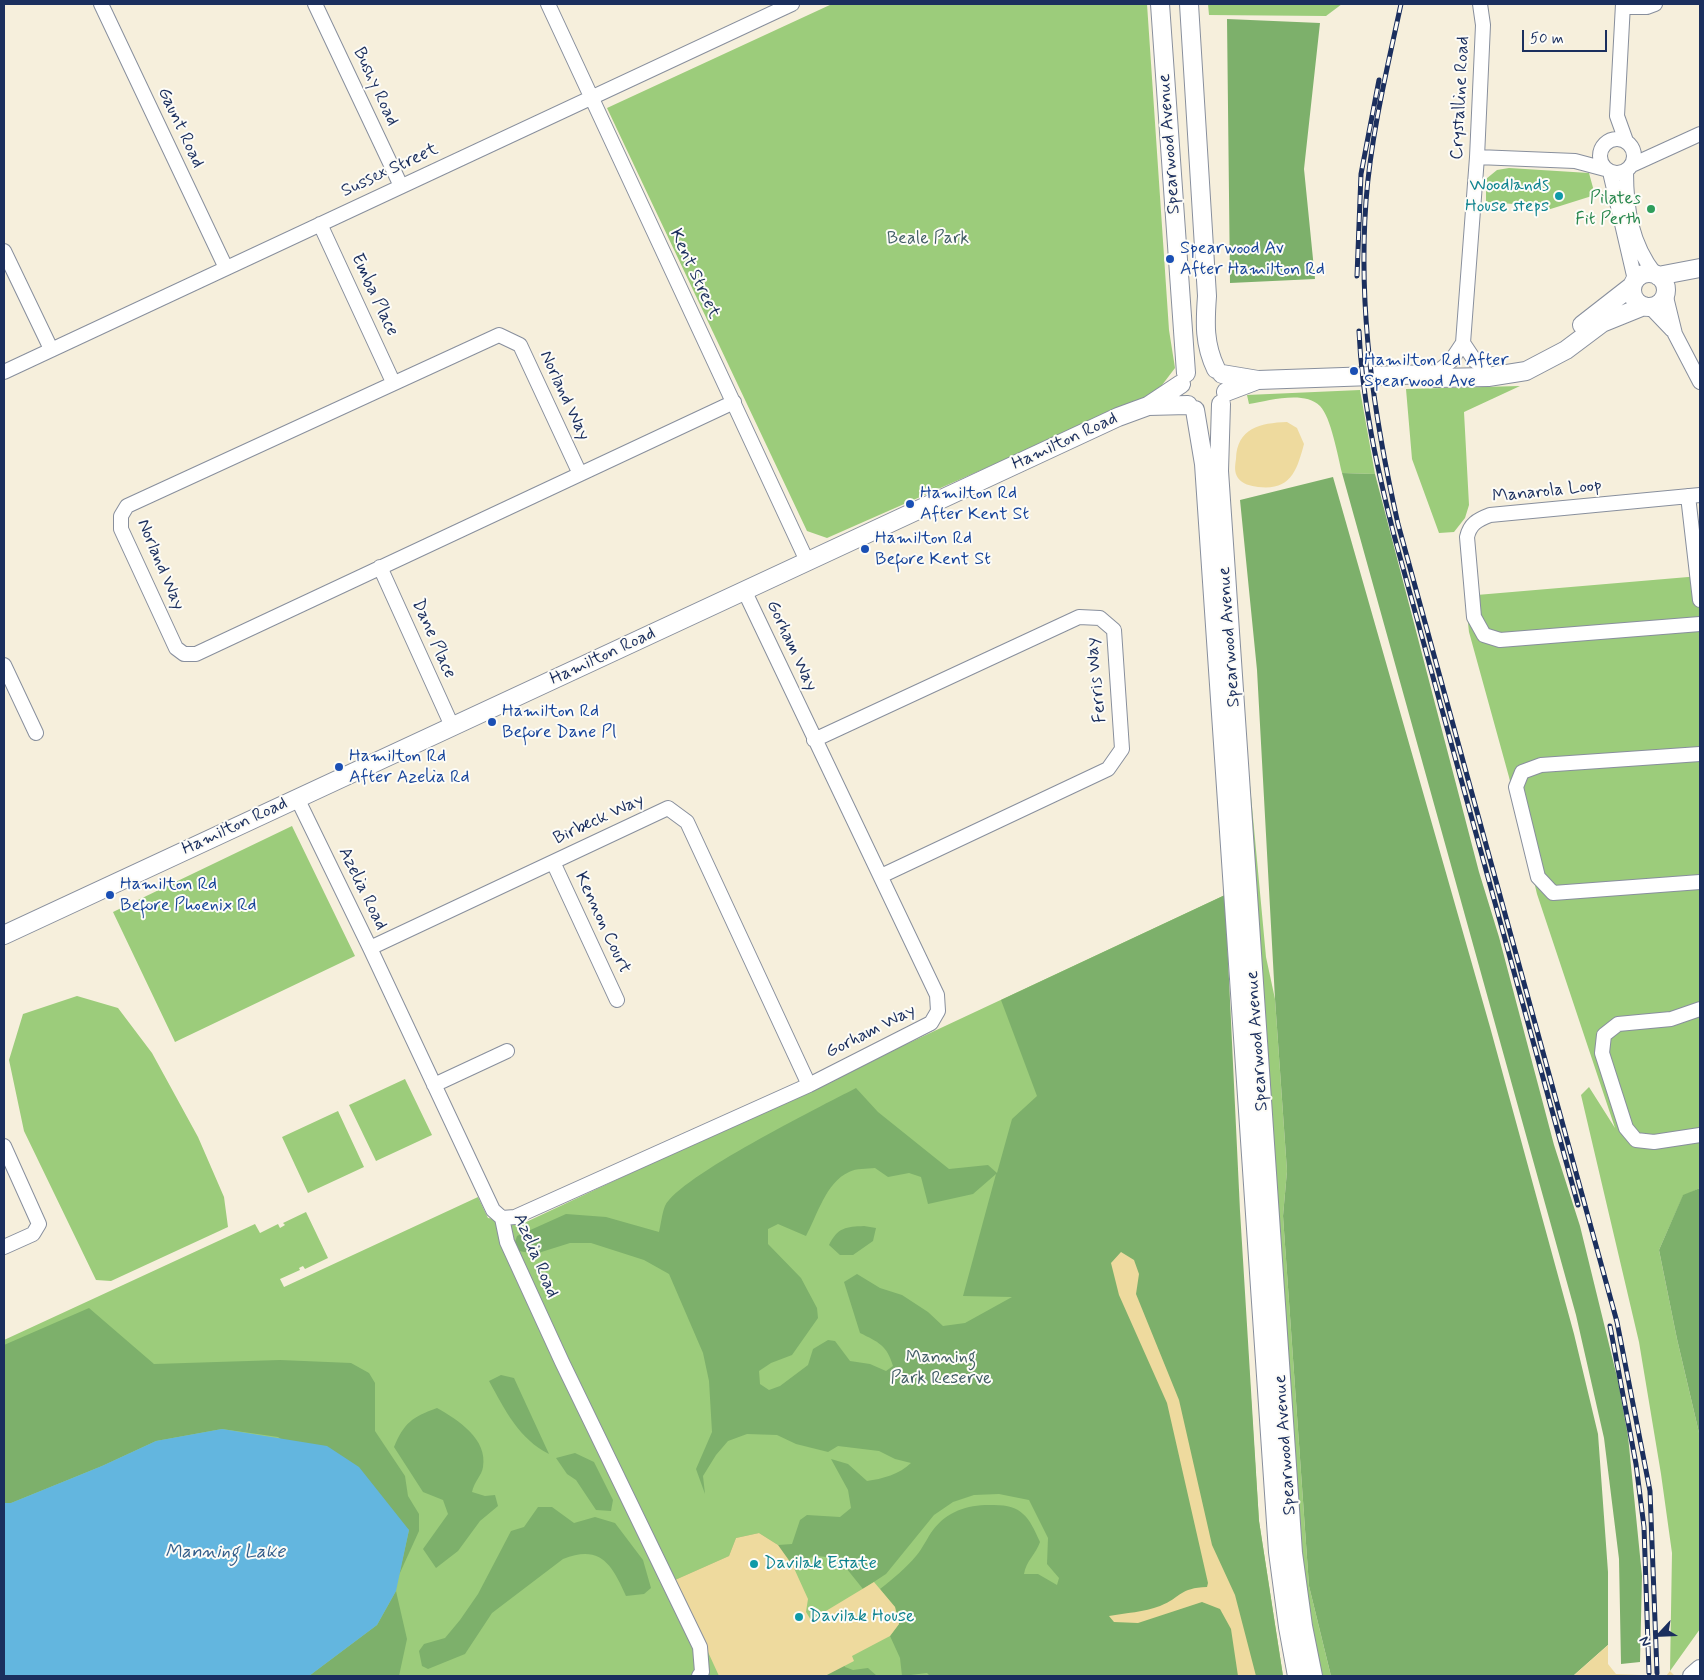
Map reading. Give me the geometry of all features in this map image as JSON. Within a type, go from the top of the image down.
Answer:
[{"type":"main road","name":"Spearwood Avenue","points":[[1160,4],[1184,378]]},
{"type":"main road","name":"Spearwood Avenue","points":[[1188,4],[1207,296],[1205,332],[1207,348],[1219,371]]},
{"type":"main road","points":[[1661,284],[1700,268]]},
{"type":"main road","points":[[1258,380],[1224,398],[1209,411],[1191,407],[1181,391],[1184,378],[1203,365],[1219,371],[1258,380],[1435,372],[1516,363],[1548,351],[1646,273],[1661,284],[1683,282],[1700,276]]},
{"type":"main road","points":[[1634,283],[1636,300],[1647,306]]},
{"type":"main road","points":[[1435,372],[1436,378],[1488,377],[1526,370],[1566,350],[1602,322],[1660,303],[1661,284]]},
{"type":"main road","points":[[1219,371],[1224,398]]},
{"type":"main road","name":"Hamilton Road","points":[[4,935],[806,561],[1118,417],[1148,406],[1184,378]]},
{"type":"main road","name":"Spearwood Avenue","points":[[1224,398],[1219,471],[1293,1553],[1312,1676]]},
{"type":"main road","name":"Hamilton Road","points":[[1148,406],[1191,407]]},
{"type":"main road","name":"Spearwood Avenue","points":[[1191,407],[1205,474],[1278,1552],[1288,1627],[1298,1676]]},
{"type":"main road","points":[[1692,1676],[1700,1669]]},
{"type":"street","name":"Gaunt Road","points":[[101,4],[226,268]]},
{"type":"street","name":"Bushy Road","points":[[315,4],[401,186]]},
{"type":"street","name":"Kent Street","points":[[548,4],[806,561]]},
{"type":"street","name":"Sussex Street","points":[[4,372],[792,4]]},
{"type":"street","name":"Crystalline Road","points":[[1463,343],[1477,157],[1483,25],[1480,4]]},
{"type":"street","points":[[1634,283],[1608,171],[1600,160],[1617,116],[1623,5],[1647,7],[1655,4]]},
{"type":"street","points":[[1617,116],[1635,156],[1629,168],[1628,209],[1633,234],[1640,251],[1661,284],[1675,334],[1700,381]]},
{"type":"street","points":[[1477,157],[1575,161],[1621,174],[1665,149],[1700,134]]},
{"type":"street","points":[[1575,161],[1614,139],[1638,148],[1665,149]]},
{"type":"street","name":"Emba Place","points":[[320,224],[393,382]]},
{"type":"street","points":[[4,251],[51,350]]},
{"type":"street","points":[[1647,306],[1675,334]]},
{"type":"street","name":"Norland Way","points":[[580,474],[520,345],[499,335],[393,382],[127,506],[121,516],[121,529],[176,648],[184,654],[196,654],[734,402]]},
{"type":"street","points":[[1435,372],[1450,361],[1463,343],[1475,361],[1484,368]]},
{"type":"street","points":[[1697,496],[1700,600]]},
{"type":"street","name":"Manarola Loop","points":[[1697,496],[1490,516],[1478,520],[1470,527],[1467,537],[1474,618],[1484,635],[1500,640],[1700,624]]},
{"type":"street","name":"Dane Place","points":[[380,567],[452,726]]},
{"type":"street","name":"Gorham Way","points":[[502,1218],[515,1218],[809,1085],[931,1023],[938,1011],[937,995],[744,590]]},
{"type":"street","name":"Ferris Way","points":[[814,740],[1079,617],[1100,618],[1114,630],[1122,749],[1108,770],[881,876]]},
{"type":"street","points":[[4,666],[36,733]]},
{"type":"street","points":[[1700,754],[1541,765],[1522,772],[1516,786],[1538,878],[1553,894],[1700,882]]},
{"type":"street","name":"Azelia Road","points":[[296,798],[370,948],[493,1210],[502,1218],[507,1242],[558,1354],[700,1647],[702,1672],[699,1676]]},
{"type":"street","name":"Birbeck Way","points":[[370,948],[668,808],[687,822],[809,1085]]},
{"type":"street","name":"Kennon Court","points":[[553,862],[617,1000]]},
{"type":"street","points":[[1700,1008],[1671,1019],[1618,1024],[1604,1035],[1602,1053],[1626,1128],[1636,1140],[1654,1142],[1700,1135]]},
{"type":"street","points":[[434,1085],[507,1051]]},
{"type":"street","points":[[4,1146],[39,1224],[33,1234],[4,1248]]},
{"type":"green space","name":"Beale Park","points":[[832,4],[1147,4],[1169,330],[1175,368],[1156,393],[827,538],[807,531],[607,108]]},
{"type":"green space","points":[[1208,4],[1342,4],[1326,16],[1209,15]]},
{"type":"green space","points":[[1227,19],[1320,23],[1304,169],[1315,279],[1230,283]]},
{"type":"green space","points":[[1509,168],[1589,173],[1595,195],[1541,212],[1538,206],[1529,207],[1528,205],[1486,202],[1486,179],[1497,170]]},
{"type":"green space","points":[[1520,386],[1464,412],[1469,505],[1465,518],[1454,532],[1439,533],[1412,459],[1406,389]]},
{"type":"green space","points":[[1360,390],[1375,474],[1342,473],[1328,419],[1320,406],[1313,401],[1286,398],[1249,404],[1247,395]]},
{"type":"green space","points":[[1342,473],[1375,474],[1479,872],[1499,937],[1554,1145],[1580,1226],[1618,1381],[1628,1436],[1642,1576],[1640,1662],[1621,1664],[1619,1559],[1604,1438],[1576,1315]]},
{"type":"green space","points":[[1333,477],[1490,1027],[1574,1334],[1598,1434],[1608,1572],[1608,1645],[1573,1676],[1331,1676],[1309,1586],[1283,1216],[1287,1171],[1275,999],[1257,670],[1240,500]]},
{"type":"green space","points":[[1700,576],[1700,1188],[1683,1196],[1659,1250],[1700,1437],[1700,1629],[1670,1671],[1672,1553],[1639,1342],[1581,1095],[1589,1087],[1615,1128],[1537,894],[1509,777],[1469,632],[1465,596]]},
{"type":"green space","points":[[1243,710],[1266,957],[1275,999],[1287,1171],[1283,1216],[1309,1586],[1331,1676],[1319,1676],[1301,1566]]},
{"type":"green space","points":[[292,826],[355,956],[175,1042],[113,912]]},
{"type":"green space","name":"Manning Park Reserve","points":[[1225,895],[1228,1047],[1259,1521],[1283,1676],[4,1676],[4,1340],[255,1224],[260,1233],[278,1224],[280,1228],[285,1225],[283,1223],[306,1212],[328,1258],[305,1269],[303,1266],[299,1268],[300,1270],[280,1279],[284,1287],[478,1197],[488,1218],[524,1223]]},
{"type":"green space","points":[[1225,895],[1240,1211],[1259,1521],[1283,1676],[930,1676],[927,1673],[902,1676],[900,1658],[890,1636],[899,1624],[895,1607],[880,1589],[908,1565],[939,1523],[953,1513],[968,1507],[985,1505],[1011,1507],[1018,1510],[1028,1519],[1040,1542],[1024,1574],[1038,1574],[1057,1585],[1059,1578],[1047,1564],[1048,1538],[1029,1500],[999,1494],[974,1495],[953,1502],[934,1515],[886,1574],[863,1589],[838,1558],[816,1556],[767,1571],[675,1580],[729,1556],[736,1538],[759,1533],[778,1545],[792,1544],[800,1520],[807,1515],[840,1517],[851,1508],[848,1490],[831,1459],[848,1464],[867,1481],[890,1475],[902,1470],[911,1463],[895,1459],[879,1451],[838,1446],[828,1452],[796,1444],[777,1435],[747,1434],[728,1441],[716,1455],[703,1476],[705,1494],[696,1469],[712,1432],[709,1381],[703,1353],[669,1274],[644,1260],[591,1243],[570,1243],[535,1254],[519,1251],[515,1242],[517,1236],[566,1214],[606,1217],[659,1232],[665,1206],[676,1193],[696,1178],[753,1143],[856,1088],[878,1112],[949,1169],[988,1165],[997,1173],[1012,1119],[1037,1096],[1001,1000]],"holes":[[[875,1168],[888,1177],[909,1173],[921,1177],[928,1204],[973,1194],[996,1174],[963,1296],[1012,1297],[965,1323],[943,1326],[928,1312],[902,1295],[880,1288],[857,1274],[844,1282],[860,1333],[881,1345],[888,1353],[893,1366],[886,1371],[870,1364],[850,1361],[835,1341],[828,1340],[813,1349],[808,1365],[780,1386],[769,1390],[760,1384],[759,1371],[771,1363],[792,1355],[818,1318],[817,1308],[801,1278],[768,1244],[768,1229],[778,1224],[806,1236],[828,1191],[841,1177],[855,1170]]]},
{"type":"green space","points":[[77,996],[118,1008],[152,1053],[198,1137],[224,1197],[228,1227],[111,1281],[96,1280],[24,1131],[9,1060],[23,1014]]},
{"type":"green space","points":[[405,1079],[432,1135],[376,1161],[349,1105]]},
{"type":"green space","points":[[338,1111],[364,1167],[308,1193],[282,1137]]},
{"type":"green space","points":[[1700,1188],[1700,1437],[1659,1250],[1683,1195]]},
{"type":"green space","points":[[864,1226],[876,1228],[873,1241],[853,1255],[840,1255],[829,1245],[839,1231]]},
{"type":"green space","points":[[89,1308],[154,1364],[280,1360],[351,1363],[369,1373],[375,1383],[375,1431],[405,1476],[408,1496],[419,1514],[419,1531],[399,1575],[409,1530],[278,1437],[222,1429],[156,1441],[102,1466],[11,1503],[4,1503],[4,1345]]},
{"type":"green space","points":[[501,1375],[514,1378],[549,1454],[529,1440],[507,1413],[489,1381]]},
{"type":"green space","points":[[437,1408],[454,1418],[476,1439],[481,1448],[483,1467],[472,1492],[485,1496],[495,1495],[498,1506],[480,1521],[458,1551],[436,1568],[423,1549],[448,1514],[443,1500],[423,1492],[394,1447],[405,1426],[415,1418]]},
{"type":"green space","points":[[575,1453],[594,1462],[613,1500],[611,1511],[596,1510],[576,1480],[567,1474],[556,1458]]},
{"type":"green space","points":[[538,1507],[552,1507],[574,1523],[595,1517],[615,1523],[643,1560],[651,1588],[644,1594],[626,1596],[610,1566],[603,1560],[586,1554],[563,1559],[492,1613],[465,1654],[428,1669],[422,1666],[419,1651],[424,1644],[445,1638],[460,1620],[478,1594],[511,1531],[524,1527]]},
{"type":"green space","points":[[396,1591],[407,1639],[399,1676],[309,1676],[377,1625]]},
{"type":"green space","points":[[841,1660],[845,1667],[853,1670],[868,1668],[877,1676],[809,1676]]},
{"type":"sand","points":[[1287,422],[1297,428],[1304,444],[1291,477],[1278,486],[1269,487],[1252,486],[1242,482],[1237,476],[1235,469],[1237,449],[1245,434],[1259,426]]},
{"type":"sand","points":[[1121,1252],[1134,1260],[1139,1274],[1136,1294],[1179,1400],[1212,1545],[1235,1595],[1256,1676],[1238,1676],[1231,1629],[1220,1609],[1202,1602],[1138,1623],[1114,1622],[1109,1616],[1160,1606],[1186,1591],[1207,1587],[1208,1583],[1167,1403],[1119,1295],[1111,1263]]},
{"type":"sand","points":[[759,1533],[778,1545],[793,1566],[808,1599],[806,1612],[811,1620],[874,1582],[895,1607],[899,1624],[890,1636],[852,1656],[854,1661],[825,1676],[719,1676],[675,1580],[729,1556],[736,1538]]},
{"type":"sand","points":[[1608,1645],[1608,1664],[1616,1674],[1666,1676],[1573,1676]]},
{"type":"sand","points":[[1670,1671],[1675,1676],[1666,1676]]},
{"type":"water","name":"Manning Lake","points":[[222,1429],[327,1446],[359,1467],[409,1530],[396,1591],[377,1625],[309,1676],[4,1676],[4,1503],[11,1503],[102,1466],[156,1441]]},
{"type":"railway","points":[[1401,4],[1376,127],[1366,201],[1364,283],[1366,323],[1375,404],[1398,524],[1617,1322],[1650,1491],[1657,1673]]},
{"type":"railway","points":[[1357,276],[1361,174],[1379,80]]},
{"type":"railway","points":[[1359,331],[1363,383],[1371,434],[1394,535],[1578,1205]]},
{"type":"railway","points":[[1610,1326],[1636,1464],[1644,1527],[1649,1673]]},
{"type":"place","name":"Woodlands House steps","points":[[1559,196]]},
{"type":"place","name":"Pilates Fit Perth","points":[[1651,209]]},
{"type":"place","name":"Spearwood Av After Hamilton Rd","points":[[1170,259]]},
{"type":"place","name":"Hamilton Rd After Spearwood Ave","points":[[1354,371]]},
{"type":"place","name":"Hamilton Rd After Kent St","points":[[910,504]]},
{"type":"place","name":"Hamilton Rd Before Kent St","points":[[865,549]]},
{"type":"place","name":"Hamilton Rd Before Dane Pl","points":[[492,722]]},
{"type":"place","name":"Hamilton Rd After Azelia Rd","points":[[339,767]]},
{"type":"place","name":"Hamilton Rd Before Phoenix Rd","points":[[110,895]]},
{"type":"place","name":"Davilak Estate","points":[[754,1564]]},
{"type":"place","name":"Davilak House","points":[[799,1617]]}]
